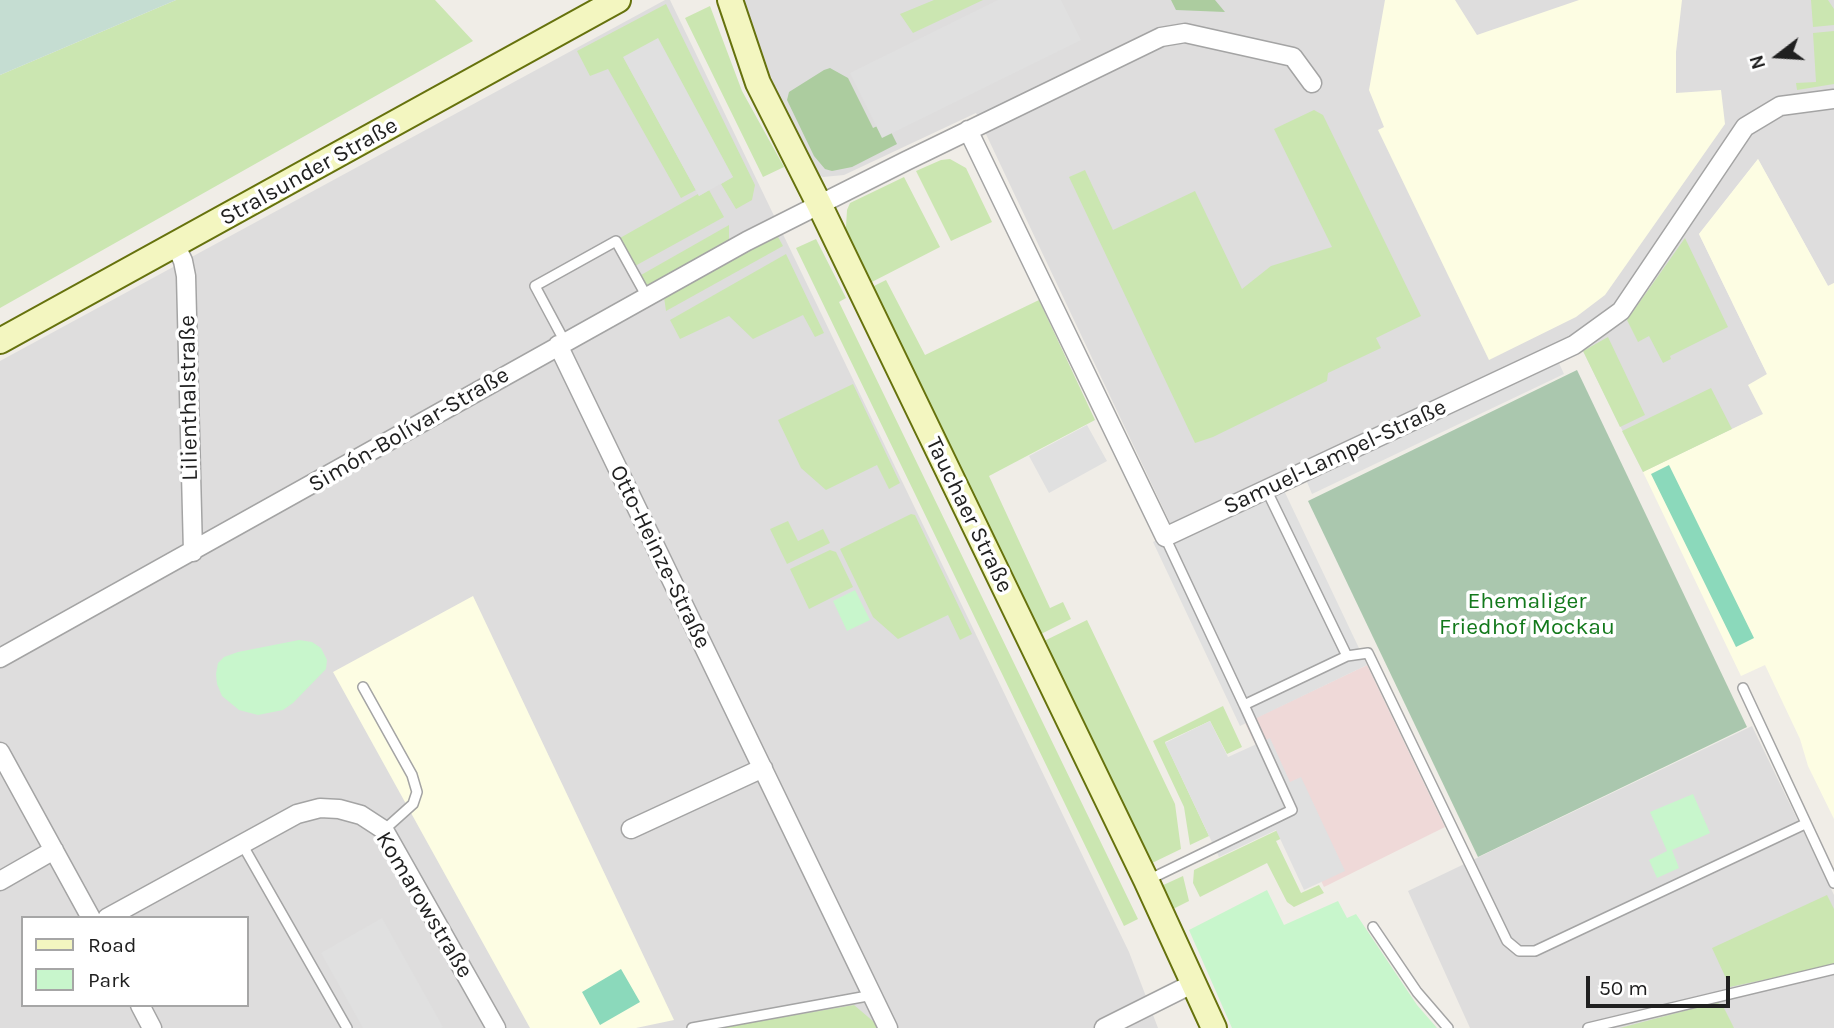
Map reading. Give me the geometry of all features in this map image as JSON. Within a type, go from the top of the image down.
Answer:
[{"type":"street","name":"Stralsunder Straße","points":[[0,341],[618,0]]},
{"type":"street","name":"Tauchaer Straße","points":[[729,2],[756,78],[1146,880],[1214,1028]]},
{"type":"street","points":[[819,204],[1161,37],[1185,33],[1293,57],[1312,83]]},
{"type":"street","name":"Samuel-Lampel-Straße","points":[[1165,537],[1574,345],[1620,310],[1745,127],[1780,106],[1834,99]]},
{"type":"street","points":[[968,130],[1165,537]]},
{"type":"street","name":"Simón-Bolívar-Straße","points":[[0,657],[561,344],[819,204]]},
{"type":"street","name":"Lilienthalstraße","points":[[176,246],[186,276],[192,552]]},
{"type":"street","name":"Otto-Heinze-Straße","points":[[561,344],[888,1028]]},
{"type":"street","points":[[0,752],[91,916]]},
{"type":"street","points":[[631,829],[763,768]]},
{"type":"street","name":"Komarowstraße","points":[[111,916],[297,814],[320,808],[339,809],[361,815],[384,830],[491,1026]]},
{"type":"street","points":[[0,881],[54,850]]},
{"type":"street","points":[[1104,1028],[1194,983]]},
{"type":"street","points":[[141,1007],[152,1028]]},
{"type":"lane","points":[[561,344],[535,286],[616,241],[647,297]]},
{"type":"lane","points":[[1266,489],[1347,656]]},
{"type":"lane","points":[[1146,880],[1292,810],[1165,537]]},
{"type":"lane","points":[[1244,705],[1347,656],[1368,653],[1507,941],[1519,951],[1535,951],[1805,824]]},
{"type":"lane","points":[[363,687],[412,775],[417,792],[413,804],[384,830]]},
{"type":"lane","points":[[1743,688],[1834,883]]},
{"type":"lane","points":[[242,844],[347,1028]]},
{"type":"lane","points":[[1373,928],[1417,992],[1448,1028]]},
{"type":"lane","points":[[1588,1028],[1834,969]]},
{"type":"lane","points":[[692,1028],[873,995]]},
{"type":"shaded area","points":[[0,0],[176,0],[0,75]]},
{"type":"shaded area","points":[[665,0],[670,0],[1129,952],[1158,1028],[0,1028],[0,361]]},
{"type":"shaded area","points":[[743,0],[1834,0],[1834,283],[1828,286],[1758,159],[1699,234],[1767,374],[1764,414],[1643,472],[1583,351],[1172,527],[976,113],[844,175],[823,177],[814,173],[806,162],[775,88]]},
{"type":"shaded area","points":[[998,0],[1061,0],[1081,40],[882,138],[850,73]]},
{"type":"shaded area","points":[[1385,0],[1455,0],[1477,35],[1579,0],[1682,0],[1676,52],[1676,93],[1721,90],[1725,124],[1605,295],[1576,317],[1489,360],[1378,130],[1384,127],[1369,90]]},
{"type":"shaded area","points":[[658,38],[733,177],[699,196],[623,57]]},
{"type":"shaded area","points":[[1758,159],[1828,286],[1834,283],[1834,819],[1765,665],[1741,676],[1643,472],[1763,414],[1748,385],[1767,374],[1699,234]]},
{"type":"shaded area","points":[[1558,361],[1564,374],[1312,494],[1307,482]]},
{"type":"shaded area","points":[[1087,425],[1107,461],[1049,493],[1029,456]]},
{"type":"shaded area","points":[[1280,482],[1367,665],[1240,726],[1153,542]]},
{"type":"shaded area","points":[[473,596],[674,1020],[636,1028],[530,1028],[333,672]]},
{"type":"shaded area","points":[[1367,665],[1445,827],[1324,887],[1245,723]]},
{"type":"shaded area","points":[[1210,721],[1228,757],[1270,738],[1290,782],[1301,777],[1345,871],[1304,890],[1276,830],[1219,857],[1165,743]]},
{"type":"shaded area","points":[[1752,726],[1834,895],[1834,1028],[1470,1028],[1408,891]]},
{"type":"shaded area","points":[[382,918],[443,1027],[363,1028],[321,953]]},
{"type":"green space","points":[[176,0],[435,0],[473,41],[0,308],[0,75]]},
{"type":"green space","points":[[934,0],[983,0],[913,33],[900,14]]},
{"type":"green space","points":[[1171,0],[1215,0],[1225,12],[1176,10]]},
{"type":"green space","points":[[1811,0],[1828,0],[1834,9],[1834,25],[1813,27]]},
{"type":"green space","points":[[666,4],[755,185],[752,200],[736,209],[721,184],[733,177],[624,58],[696,190],[681,198],[608,69],[590,76],[577,51]]},
{"type":"green space","points":[[710,6],[742,91],[784,167],[763,177],[685,18]]},
{"type":"green space","points":[[1834,31],[1834,84],[1797,90],[1796,83],[1816,82],[1813,33]]},
{"type":"green space","points":[[830,68],[848,78],[873,128],[887,124],[897,144],[852,167],[832,171],[825,169],[814,156],[787,100],[789,92]]},
{"type":"green space","points":[[1314,110],[1323,115],[1421,316],[1376,338],[1381,348],[1328,373],[1327,381],[1213,437],[1195,443],[1069,177],[1085,170],[1113,230],[1195,191],[1242,289],[1271,266],[1332,247],[1274,129]]},
{"type":"green space","points":[[950,159],[966,168],[992,222],[951,241],[916,171]]},
{"type":"green space","points":[[904,177],[940,247],[868,284],[842,229],[846,227],[847,210],[850,203]]},
{"type":"green space","points":[[709,190],[724,217],[635,266],[620,238]]},
{"type":"green space","points":[[729,225],[729,240],[647,286],[641,275]]},
{"type":"green space","points":[[777,235],[783,246],[666,311],[664,297]]},
{"type":"green space","points":[[1685,238],[1728,327],[1670,356],[1671,359],[1663,363],[1649,336],[1638,342],[1627,320]]},
{"type":"green space","points":[[816,239],[846,298],[839,302],[1138,919],[1124,926],[796,248]]},
{"type":"green space","points":[[786,254],[824,333],[815,337],[803,315],[753,339],[729,316],[680,339],[670,320]]},
{"type":"green space","points":[[886,280],[925,355],[1039,300],[1095,420],[989,476],[1050,608],[1063,602],[1071,619],[1037,636],[870,288]]},
{"type":"green space","points":[[1608,337],[1645,415],[1620,427],[1583,351]]},
{"type":"green space","name":"Ehemaliger Friedhof Mockau","points":[[1577,370],[1747,727],[1478,857],[1308,501]]},
{"type":"green space","points":[[853,384],[900,483],[889,489],[877,465],[826,490],[801,468],[778,420]]},
{"type":"green space","points":[[1711,388],[1732,429],[1643,472],[1622,431]]},
{"type":"green space","points":[[1669,465],[1754,638],[1736,647],[1651,474]]},
{"type":"green space","points":[[911,514],[915,515],[972,634],[960,640],[948,615],[898,639],[873,617],[840,549]]},
{"type":"green space","points":[[788,521],[798,541],[823,529],[830,543],[787,564],[770,529]]},
{"type":"green space","points":[[830,550],[836,552],[853,587],[809,609],[790,569]]},
{"type":"green space","points":[[855,590],[870,620],[847,631],[833,601]]},
{"type":"green space","points":[[1087,620],[1175,804],[1181,849],[1148,865],[1042,642]]},
{"type":"green space","points":[[299,640],[312,642],[321,648],[327,660],[326,669],[293,703],[283,710],[258,715],[239,710],[222,696],[216,674],[218,663],[224,657]]},
{"type":"green space","points":[[1223,706],[1242,747],[1227,754],[1210,721],[1165,742],[1209,836],[1190,845],[1184,807],[1153,741]]},
{"type":"green space","points":[[1693,794],[1710,833],[1672,850],[1679,868],[1657,878],[1649,860],[1667,851],[1650,812]]},
{"type":"green space","points":[[1282,828],[1289,835],[1276,841],[1301,893],[1319,885],[1324,893],[1294,907],[1287,902],[1267,863],[1200,897],[1193,883],[1194,870]]},
{"type":"green space","points":[[1183,876],[1189,901],[1171,910],[1159,887]]},
{"type":"green space","points":[[1267,890],[1284,925],[1338,901],[1347,918],[1356,914],[1417,1005],[1437,1028],[1232,1028],[1189,930]]},
{"type":"green space","points":[[1827,895],[1834,909],[1834,965],[1730,987],[1712,948]]},
{"type":"green space","points":[[621,969],[640,1002],[600,1025],[582,992]]},
{"type":"green space","points":[[1718,1002],[1720,1006],[1722,1004],[1734,1028],[1620,1028]]},
{"type":"green space","points":[[854,1005],[881,1028],[718,1028]]}]
